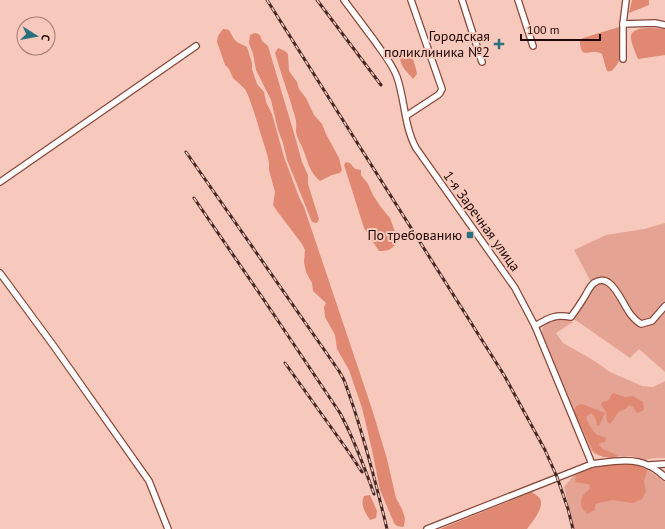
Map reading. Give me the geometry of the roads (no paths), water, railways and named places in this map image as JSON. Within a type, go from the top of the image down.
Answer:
[{"type":"street","name":"1-я Заречная улица","points":[[344,0],[388,59],[396,75],[401,90],[411,140],[515,288],[535,326],[592,464]]},
{"type":"street","points":[[406,116],[438,95],[442,89],[411,0]]},
{"type":"street","points":[[462,0],[482,62]]},
{"type":"street","points":[[518,0],[533,46]]},
{"type":"street","points":[[623,59],[623,24],[626,0]]},
{"type":"street","points":[[623,24],[665,25]]},
{"type":"street","points":[[0,182],[196,46]]},
{"type":"street","points":[[0,273],[149,481],[168,529]]},
{"type":"street","points":[[535,326],[548,318],[557,316],[571,316],[592,286],[598,281],[605,280],[609,283],[632,315],[641,324],[652,321],[665,306]]},
{"type":"street","points":[[427,529],[592,464],[606,462],[640,462],[649,465],[665,477]]},
{"type":"street","points":[[649,465],[665,464]]},
{"type":"railway","points":[[267,0],[504,375],[545,450],[557,477],[573,529]]},
{"type":"railway","points":[[317,0],[381,85]]},
{"type":"railway","points":[[186,152],[344,380],[357,416],[368,454],[387,529]]},
{"type":"railway","points":[[194,198],[340,413],[363,463],[374,494]]},
{"type":"railway","points":[[285,363],[362,472]]},
{"type":"place","name":"Городская поликлиника №2","points":[[499,44]]},
{"type":"place","name":"По требованию","points":[[470,235]]}]
